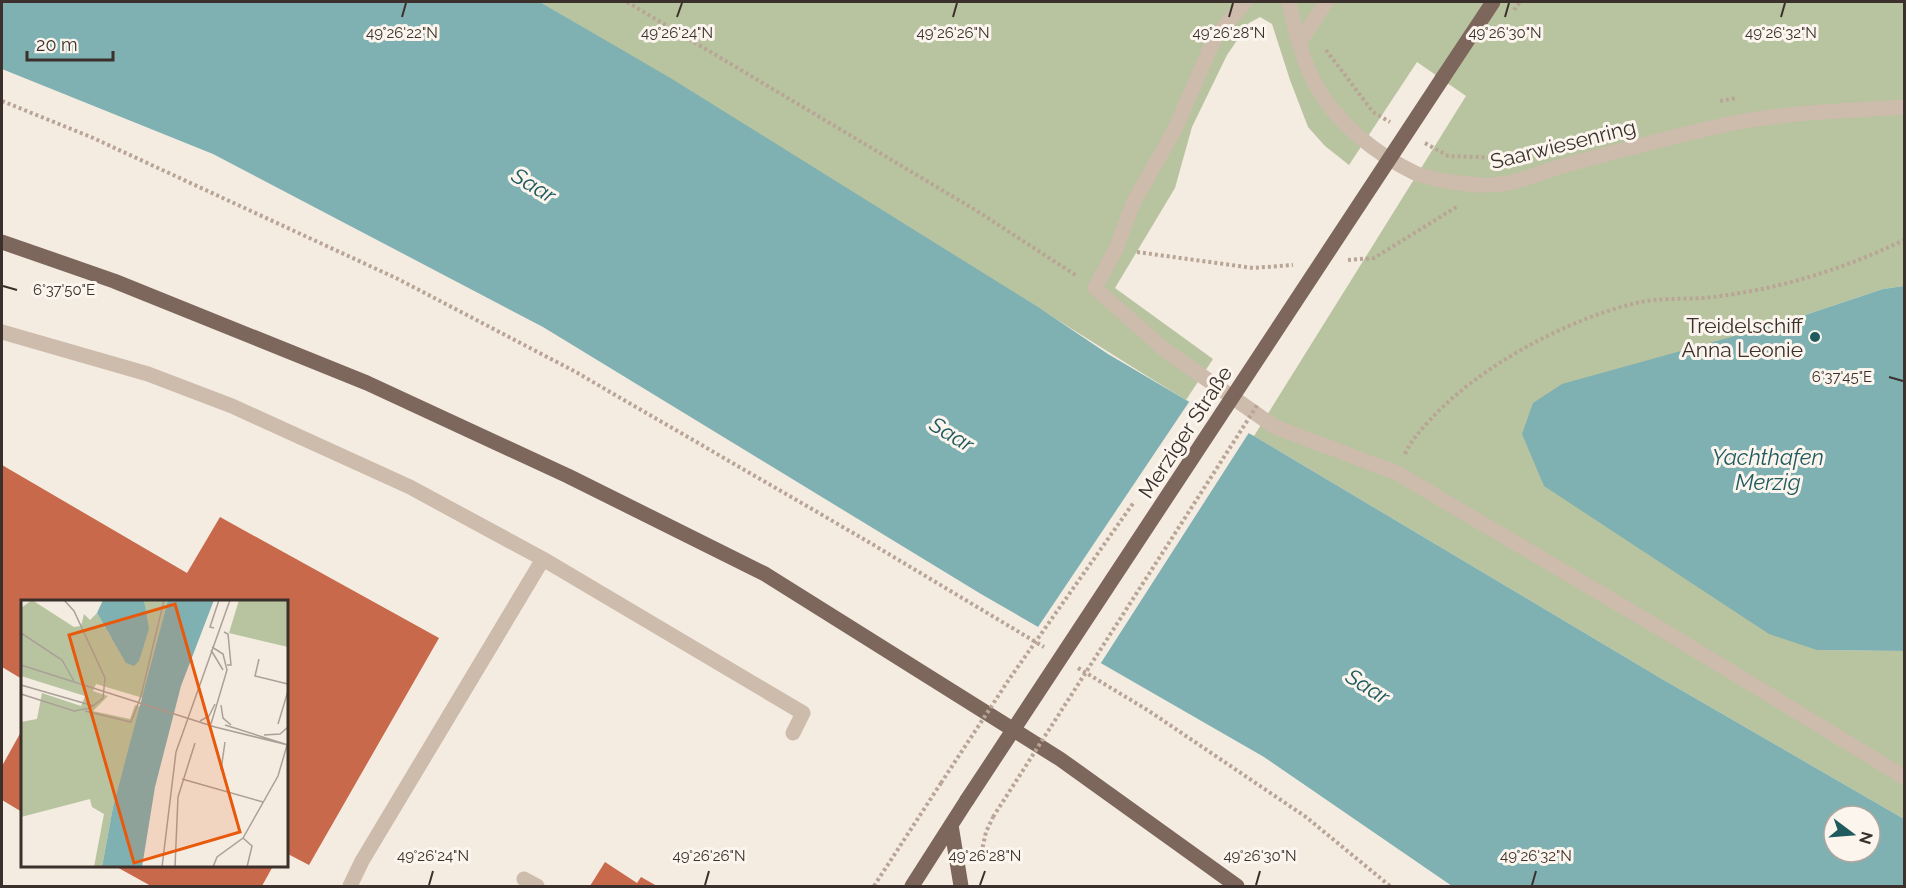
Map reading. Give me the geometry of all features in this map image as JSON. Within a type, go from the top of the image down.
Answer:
[{"type":"main road","name":"Merziger Straße","points":[[912,886],[1493,2]]},
{"type":"main road","points":[[2,242],[114,281],[367,383],[568,476],[765,574],[1060,759],[1237,886]]},
{"type":"main road","points":[[951,825],[961,886]]},
{"type":"street","points":[[1245,2],[1214,39],[1175,129],[1133,203],[1116,249],[1095,288],[1165,350],[1275,427],[1397,473],[1905,777]]},
{"type":"street","name":"Saarwiesenring","points":[[1289,2],[1299,43],[1317,87],[1343,122],[1379,151],[1417,174],[1451,181],[1491,185],[1522,179],[1564,166],[1726,125],[1807,114],[1905,107]]},
{"type":"street","points":[[1299,43],[1326,2]]},
{"type":"street","points":[[2,332],[148,374],[232,406],[410,487],[543,559],[803,713],[793,733]]},
{"type":"street","points":[[350,886],[362,861],[543,559]]},
{"type":"path","points":[[627,2],[977,211],[1095,288]]},
{"type":"path","points":[[1324,48],[1373,112],[1392,123]]},
{"type":"path","points":[[1717,102],[1740,97]]},
{"type":"path","points":[[2,101],[92,137],[419,290],[574,371],[867,541],[1048,650]]},
{"type":"path","points":[[1384,127],[1391,117]]},
{"type":"path","points":[[1420,140],[1448,156],[1503,158],[1537,150]]},
{"type":"path","points":[[1422,152],[1429,142]]},
{"type":"path","points":[[1374,258],[1491,185]]},
{"type":"path","points":[[1397,473],[1410,442],[1446,403],[1506,358],[1578,322],[1637,303],[1713,297],[1812,277],[1905,240]]},
{"type":"path","points":[[1116,249],[1253,268]]},
{"type":"path","points":[[1350,262],[1357,252]]},
{"type":"path","points":[[1292,267],[1298,256]]},
{"type":"path","points":[[980,868],[986,832],[993,818],[1258,402]]},
{"type":"path","points":[[874,886],[1010,678],[1139,495]]},
{"type":"path","points":[[1069,662],[1149,711],[1306,817],[1390,886]]},
{"type":"green space","points":[[540,2],[1904,2],[1904,286],[1883,289],[1778,324],[1817,650],[1904,651],[1904,819],[1882,806],[1882,804],[1878,804],[1662,679],[1254,436],[1466,96],[1417,62],[1349,165],[1325,146],[1308,127],[1272,24],[1260,17],[1249,23],[1227,55],[1192,127],[1175,188],[1115,288],[1213,359],[1186,400],[660,73]]},
{"type":"water","name":"Saar","points":[[2,2],[540,2],[672,79],[1038,307],[1108,354],[1186,400],[1254,436],[1662,679],[1878,804],[1822,804],[1822,864],[1882,864],[1882,806],[1904,819],[1904,886],[1452,886],[1264,757],[981,594],[543,327],[213,154],[2,69]]},
{"type":"water","name":"Yachthafen Merzig","points":[[1904,286],[1904,651],[1817,650],[1769,634],[1544,486],[1522,434],[1533,403],[1562,384],[1778,324],[1883,289]]},
{"type":"pier","points":[[1191,399],[1250,431],[1099,666],[1036,630]]},
{"type":"building","points":[[2,465],[187,573],[220,517],[439,638],[309,865],[288,854],[288,600],[21,600],[21,678],[2,667]]},
{"type":"building","points":[[21,732],[21,811],[2,800],[2,766]]},
{"type":"building","points":[[605,862],[637,883],[641,877],[657,886],[590,886]]},
{"type":"building","points":[[117,867],[272,867],[262,886],[151,886]]},
{"type":"place","name":"Treidelschiff Anna Leonie","points":[[1815,337]]}]
